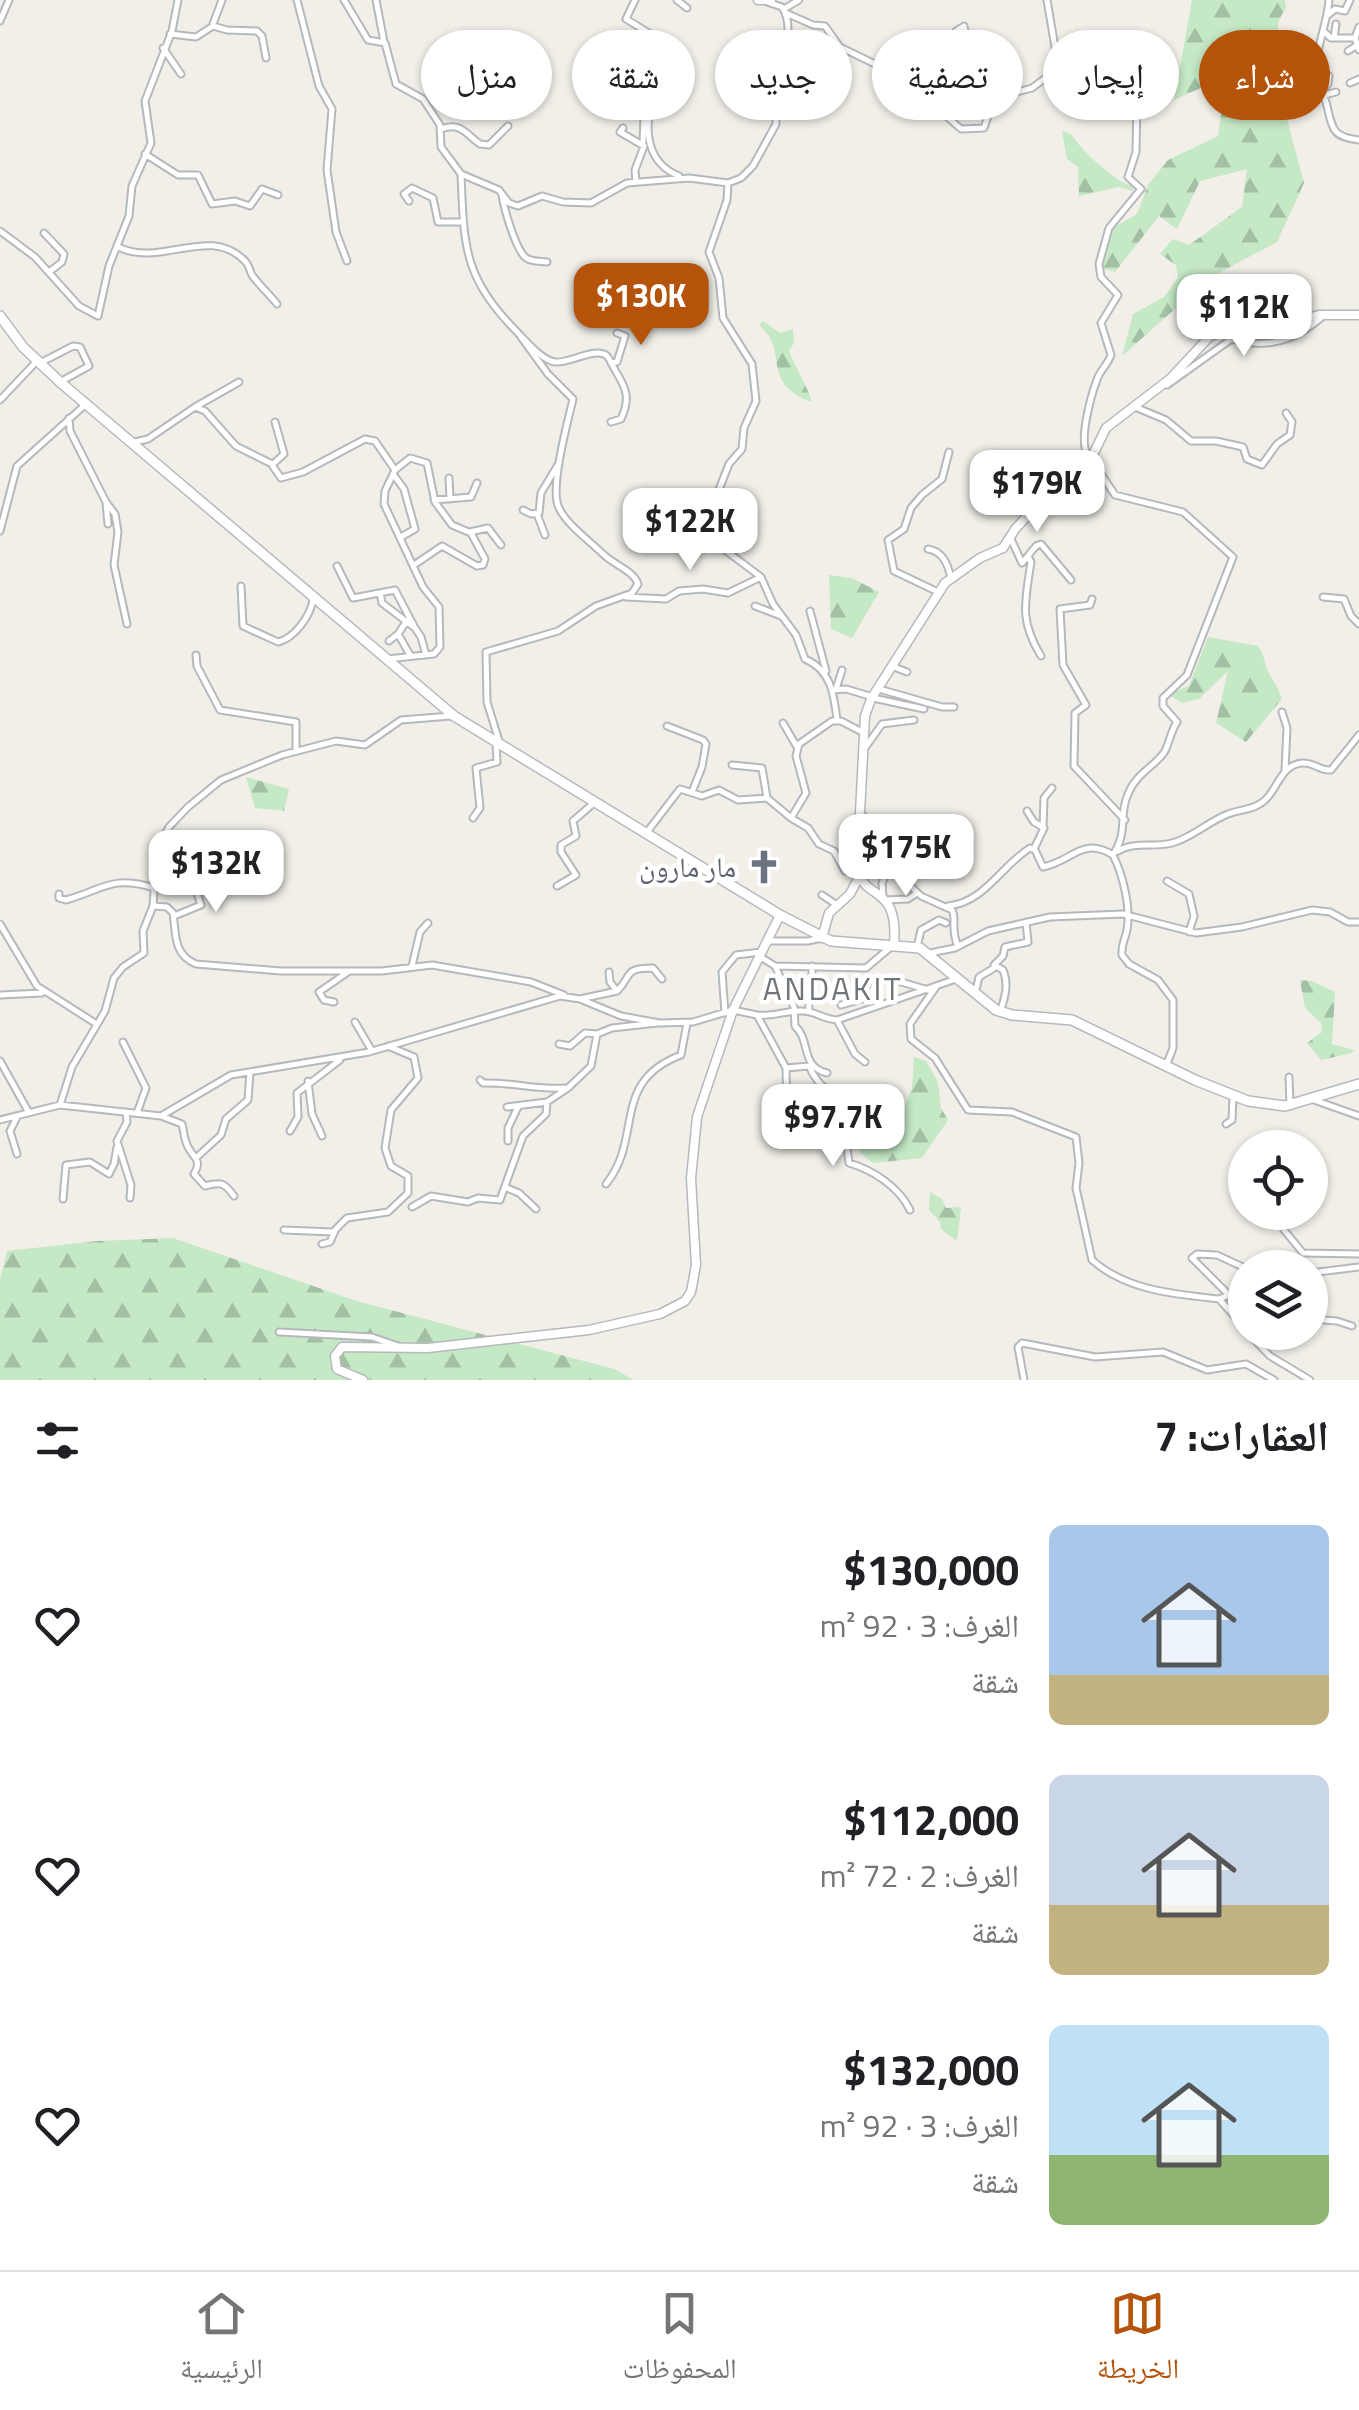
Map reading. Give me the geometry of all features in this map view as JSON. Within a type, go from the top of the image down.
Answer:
[{"type":"main road","points":[[0,316],[60,382],[454,716],[780,916],[822,938],[917,947],[930,953],[1000,1012],[1072,1020],[1234,1096],[1265,1105],[1290,1105],[1359,1084]]},
{"type":"street","points":[[0,20],[8,0]]},
{"type":"street","points":[[0,231],[23,247],[79,306],[97,317],[110,264],[130,214],[131,190],[152,140],[145,104],[178,0]]},
{"type":"street","points":[[213,26],[213,16],[222,0]]},
{"type":"street","points":[[297,0],[316,75],[332,109],[326,170],[337,236],[347,261]]},
{"type":"street","points":[[344,0],[368,40],[384,42]]},
{"type":"street","points":[[376,0],[396,84],[423,99],[440,128],[441,147],[460,174],[501,192],[509,203],[518,206],[542,196],[586,204],[615,187],[636,182],[685,178],[728,183],[747,174],[776,124],[776,106],[763,77],[777,63],[785,44],[774,4]]},
{"type":"street","points":[[634,0],[626,19],[645,30]]},
{"type":"street","points":[[677,0],[687,8]]},
{"type":"street","points":[[774,4],[799,0]]},
{"type":"street","points":[[1047,0],[1052,30]]},
{"type":"street","points":[[1323,30],[1329,0]]},
{"type":"street","points":[[1328,15],[1335,9],[1345,11],[1350,0]]},
{"type":"street","points":[[774,4],[813,25],[825,26],[840,48],[872,63]]},
{"type":"street","points":[[1336,24],[1332,40],[1355,38]]},
{"type":"street","points":[[170,34],[194,38],[213,26],[260,32],[266,58]]},
{"type":"street","points":[[956,30],[964,26],[966,30]]},
{"type":"street","points":[[1348,51],[1358,48],[1355,38],[1359,27]]},
{"type":"street","points":[[163,48],[181,74]]},
{"type":"street","points":[[1350,83],[1359,79]]},
{"type":"street","points":[[1330,92],[1336,92]]},
{"type":"street","points":[[1330,114],[1336,133],[1342,138],[1359,140]]},
{"type":"street","points":[[636,182],[635,170],[644,151],[644,120]]},
{"type":"street","points":[[650,120],[648,143],[662,167],[685,178]]},
{"type":"street","points":[[948,120],[956,128],[982,129],[989,120]]},
{"type":"street","points":[[1113,855],[1122,841],[1127,794],[1142,771],[1165,751],[1176,722],[1163,706],[1163,698],[1187,676],[1234,557],[1183,512],[1115,495],[1085,453],[1084,437],[1098,378],[1110,361],[1111,350],[1101,323],[1118,295],[1101,277],[1099,264],[1110,228],[1142,189],[1128,177],[1136,152],[1134,120]]},
{"type":"street","points":[[440,128],[458,128],[480,144],[489,145],[508,126]]},
{"type":"street","points":[[624,128],[620,132],[623,136],[642,143]]},
{"type":"street","points":[[145,154],[178,175],[198,175],[212,204],[235,201],[250,206],[262,189],[278,195]]},
{"type":"street","points":[[460,174],[462,222],[473,276],[548,374],[572,398],[556,493],[560,510],[606,556],[638,580],[634,592],[596,606],[558,631],[486,652],[487,702],[498,743],[497,762],[476,768],[480,808],[473,818]]},
{"type":"street","points":[[728,183],[727,200],[709,252],[720,278],[723,318],[752,364],[756,404],[745,425],[740,451],[720,488],[715,524],[724,548],[761,577],[805,658],[819,665],[835,689]]},
{"type":"street","points":[[409,201],[404,194],[412,188],[433,198],[438,222],[462,222]]},
{"type":"street","points":[[501,192],[506,220],[524,256],[547,262]]},
{"type":"street","points":[[44,233],[64,254],[62,262],[49,272]]},
{"type":"street","points":[[118,248],[172,252],[203,243],[220,246],[245,261],[264,291],[278,304]]},
{"type":"street","points":[[1164,384],[1171,384],[1230,340],[1286,340],[1325,315]]},
{"type":"street","points":[[768,942],[822,938],[828,915],[850,894],[858,874],[862,732],[875,695],[938,592],[951,578],[983,556],[1002,550],[1073,468],[1092,458],[1102,433],[1164,384],[1216,332],[1270,328],[1325,315],[1359,315]]},
{"type":"street","points":[[611,364],[616,362],[626,336],[617,333]]},
{"type":"street","points":[[521,337],[551,361],[600,353],[607,356],[626,385],[628,400],[621,419],[612,422]]},
{"type":"street","points":[[0,400],[38,362],[79,346],[89,366],[60,382]]},
{"type":"street","points":[[132,443],[148,438],[239,382]]},
{"type":"street","points":[[0,531],[17,466],[86,404]]},
{"type":"street","points":[[1132,406],[1166,420],[1191,441],[1243,447],[1247,458],[1262,466],[1277,444],[1290,435],[1292,422],[1286,413]]},
{"type":"street","points":[[195,407],[206,411],[236,446],[272,464],[286,478],[368,439],[375,441],[405,492],[414,529],[401,538]]},
{"type":"street","points":[[69,418],[70,431],[116,517],[114,566],[128,614],[127,624]]},
{"type":"street","points":[[272,464],[284,454],[275,422]]},
{"type":"street","points":[[938,592],[894,571],[888,540],[904,529],[911,508],[923,493],[942,479],[949,452]]},
{"type":"street","points":[[387,659],[435,654],[440,648],[440,611],[425,590],[384,504],[394,472],[410,458],[427,464],[434,500],[449,522],[470,532],[484,556],[483,565],[476,565],[444,546],[414,565]]},
{"type":"street","points":[[545,535],[537,514],[542,490],[560,461]]},
{"type":"street","points":[[450,478],[450,499]]},
{"type":"street","points":[[434,500],[472,497],[477,483]]},
{"type":"street","points":[[106,502],[108,524]]},
{"type":"street","points":[[523,510],[537,514]]},
{"type":"street","points":[[470,532],[488,528],[501,544]]},
{"type":"street","points":[[1010,538],[1022,563],[1038,544],[1044,545],[1072,580]]},
{"type":"street","points":[[928,550],[938,552],[951,578]]},
{"type":"street","points":[[1029,558],[1032,562],[1024,613],[1027,632],[1041,656]]},
{"type":"street","points":[[338,566],[352,598],[395,590],[422,638],[426,655]]},
{"type":"street","points":[[625,596],[651,600],[667,599],[681,591],[705,589],[728,593],[761,577]]},
{"type":"street","points":[[241,586],[242,625],[278,642],[294,634],[310,611],[314,597]]},
{"type":"street","points":[[382,592],[382,603],[415,628]]},
{"type":"street","points":[[1323,597],[1344,599],[1359,624]]},
{"type":"street","points":[[1092,600],[1090,604],[1060,609],[1063,666],[1086,704],[1076,713],[1073,760],[1077,771],[1094,784],[1125,820]]},
{"type":"street","points":[[754,606],[784,617]]},
{"type":"street","points":[[810,611],[826,674]]},
{"type":"street","points":[[389,641],[406,622]]},
{"type":"street","points":[[398,634],[410,655]]},
{"type":"street","points":[[196,656],[197,666],[220,710],[296,722],[296,751]]},
{"type":"street","points":[[894,667],[907,672]]},
{"type":"street","points":[[837,720],[835,689],[842,670]]},
{"type":"street","points":[[835,689],[954,707]]},
{"type":"street","points":[[875,695],[924,709]]},
{"type":"street","points":[[1113,855],[1132,845],[1172,843],[1228,814],[1260,804],[1273,791],[1284,770],[1287,728],[1282,712]]},
{"type":"street","points":[[60,1105],[72,1066],[105,1011],[118,972],[144,953],[142,931],[153,906],[157,849],[188,807],[222,780],[296,751],[336,741],[365,746],[401,720],[454,716]]},
{"type":"street","points":[[837,720],[862,732]]},
{"type":"street","points":[[796,747],[812,732],[837,720]]},
{"type":"street","points":[[861,754],[882,724],[914,720]]},
{"type":"street","points":[[783,723],[796,747],[806,794],[792,818]]},
{"type":"street","points":[[668,726],[706,744],[692,792]]},
{"type":"street","points":[[1284,770],[1307,763],[1324,772],[1331,770],[1359,735]]},
{"type":"street","points":[[732,765],[762,768],[767,798],[808,828],[819,844],[834,851],[845,871],[858,874],[867,888],[884,900],[908,900],[917,893]]},
{"type":"street","points":[[860,812],[880,837],[894,842],[905,882],[917,893],[948,906],[962,904],[990,886],[1016,858],[1034,848],[1043,827],[1044,798],[1052,788]]},
{"type":"street","points":[[646,835],[677,792],[702,796],[720,790],[738,800],[767,798]]},
{"type":"street","points":[[557,886],[576,875],[561,852],[561,845],[576,836],[574,821],[595,802]]},
{"type":"street","points":[[1026,811],[1043,827]]},
{"type":"street","points":[[1034,848],[1044,867],[1086,847],[1100,848],[1113,855],[1124,888],[1127,931],[1121,947],[1123,957],[1158,980],[1173,1000],[1174,1048],[1166,1066]]},
{"type":"street","points":[[775,966],[871,967],[893,944],[893,920],[882,883],[890,867]]},
{"type":"street","points":[[174,916],[191,912],[202,904],[192,879]]},
{"type":"street","points":[[59,894],[66,900],[87,890],[130,881],[154,888]]},
{"type":"street","points":[[1167,881],[1190,894],[1194,916],[1189,932]]},
{"type":"street","points":[[822,895],[838,905]]},
{"type":"street","points":[[153,906],[167,907],[174,916],[176,944],[192,963],[250,971],[382,971],[432,965],[530,982],[621,1016],[660,1023]]},
{"type":"street","points":[[948,906],[955,916],[952,930],[958,946]]},
{"type":"street","points":[[930,953],[958,946],[983,933],[1050,917],[1126,914],[1189,932],[1242,926],[1308,910],[1326,911],[1348,922],[1359,922]]},
{"type":"street","points":[[363,1380],[337,1369],[334,1360],[338,1351],[348,1346],[434,1348],[589,1330],[660,1314],[685,1302],[696,1265],[691,1178],[694,1128],[729,1011],[780,916]]},
{"type":"street","points":[[917,947],[922,930],[939,920],[946,923]]},
{"type":"street","points":[[976,994],[979,976],[994,968],[1006,947],[1028,942],[1026,922]]},
{"type":"street","points":[[0,924],[26,972],[45,993],[95,1023]]},
{"type":"street","points":[[412,966],[420,932],[428,924]]},
{"type":"street","points":[[729,1011],[722,972],[736,956],[760,954],[775,966],[794,1010],[795,1026],[804,1035],[807,1059],[814,1068],[827,1073]]},
{"type":"street","points":[[809,1011],[812,966]]},
{"type":"street","points":[[617,991],[624,976],[639,969],[653,968],[662,980]]},
{"type":"street","points":[[994,968],[1002,970],[1006,978],[1000,1012]]},
{"type":"street","points":[[334,1002],[322,998],[319,992],[350,970]]},
{"type":"street","points":[[608,972],[617,991]]},
{"type":"street","points":[[841,1005],[866,998],[879,982],[888,978],[928,990]]},
{"type":"street","points":[[559,1044],[570,1046],[585,1033],[687,1022],[729,1011],[757,1015],[809,1011],[827,1020],[837,1020],[958,978]]},
{"type":"street","points":[[936,987],[910,1024],[911,1039],[935,1058],[968,1110],[1012,1112],[1050,1130],[1075,1136],[1079,1163],[1076,1192],[1094,1262],[1116,1276],[1154,1291],[1219,1299],[1228,1295]]},
{"type":"street","points":[[580,999],[617,991]]},
{"type":"street","points":[[0,996],[45,993]]},
{"type":"street","points":[[162,1116],[222,1079],[372,1050],[566,996]]},
{"type":"street","points":[[757,1015],[786,1068],[787,1111]]},
{"type":"street","points":[[837,1020],[855,1054],[865,1062]]},
{"type":"street","points":[[356,1022],[372,1050]]},
{"type":"street","points":[[606,1184],[622,1158],[626,1124],[633,1114],[638,1085],[663,1061],[680,1055],[687,1022]]},
{"type":"street","points":[[508,1107],[547,1102],[568,1088],[591,1066],[597,1034]]},
{"type":"street","points":[[123,1042],[146,1088],[137,1114]]},
{"type":"street","points":[[322,1244],[330,1242],[334,1231],[347,1218],[388,1212],[410,1190],[408,1176],[392,1166],[384,1148],[392,1110],[418,1078],[418,1068],[414,1058],[388,1046]]},
{"type":"street","points":[[290,1131],[298,1117],[295,1098],[308,1082],[347,1056]]},
{"type":"street","points":[[0,1061],[28,1111]]},
{"type":"street","points":[[786,1068],[809,1066],[825,1090],[842,1100],[864,1105],[846,1140],[849,1163],[874,1172],[903,1198],[910,1210]]},
{"type":"street","points":[[197,1156],[221,1135],[226,1119],[248,1100],[250,1072]]},
{"type":"street","points":[[1289,1077],[1290,1105]]},
{"type":"street","points":[[480,1080],[484,1084],[511,1083],[536,1090],[568,1088]]},
{"type":"street","points":[[308,1082],[312,1114],[322,1136]]},
{"type":"street","points":[[1226,1124],[1232,1120],[1234,1096]]},
{"type":"street","points":[[1311,1099],[1359,1116]]},
{"type":"street","points":[[412,1207],[431,1196],[496,1202],[507,1188],[523,1136],[546,1114],[547,1102]]},
{"type":"street","points":[[0,1120],[60,1105],[162,1116],[182,1124],[186,1143],[197,1156],[199,1164],[194,1174],[198,1181],[205,1186],[223,1183],[234,1196]]},
{"type":"street","points":[[508,1141],[508,1128],[518,1106]]},
{"type":"street","points":[[63,1199],[66,1165],[90,1162],[109,1174],[118,1137],[127,1122],[126,1112]]},
{"type":"street","points":[[17,1154],[10,1132],[19,1114]]},
{"type":"street","points":[[117,1147],[131,1186],[130,1198]]},
{"type":"street","points":[[507,1188],[536,1209]]},
{"type":"street","points":[[284,1230],[334,1231]]},
{"type":"street","points":[[1284,1230],[1303,1253],[1359,1254]]},
{"type":"street","points":[[1228,1260],[1217,1255],[1197,1254],[1192,1258],[1228,1294]]},
{"type":"street","points":[[1328,1271],[1359,1267]]},
{"type":"street","points":[[1219,1299],[1228,1309]]},
{"type":"street","points":[[1328,1320],[1352,1326]]},
{"type":"street","points":[[278,1332],[382,1338],[400,1347]]},
{"type":"street","points":[[1024,1380],[1018,1355],[1018,1346],[1022,1344],[1094,1358],[1164,1352],[1210,1370],[1246,1364],[1274,1380]]},
{"type":"street","points":[[1264,1350],[1310,1380]]},
{"type":"green space","points":[[1192,0],[1285,0],[1278,30],[1199,30],[1199,89],[1179,98],[1179,72]]},
{"type":"green space","points":[[1220,120],[1287,120],[1304,183],[1277,242],[1211,277],[1122,356],[1133,314],[1164,297],[1178,278],[1176,265],[1160,254],[1173,239],[1189,245],[1242,207],[1247,169],[1200,181],[1177,229],[1159,216],[1115,272],[1101,268],[1114,227],[1137,214],[1148,185],[1168,160],[1218,136]]},
{"type":"green space","points":[[1062,131],[1071,134],[1098,164],[1132,186],[1133,191],[1119,187],[1079,196],[1078,167],[1067,159]]},
{"type":"green space","points":[[763,321],[780,333],[793,329],[794,343],[789,351],[812,402],[785,385],[773,345],[759,325]]},
{"type":"green space","points":[[829,575],[852,578],[879,592],[852,638],[831,629]]},
{"type":"green space","points":[[1208,637],[1258,646],[1282,699],[1246,742],[1216,723],[1228,671],[1199,699],[1182,703],[1168,694],[1189,686]]},
{"type":"green space","points":[[246,777],[289,789],[284,811],[255,808]]},
{"type":"green space","points":[[1300,980],[1335,992],[1332,1044],[1354,1050],[1352,1053],[1321,1060],[1307,1043],[1322,1032],[1321,1023],[1305,1008]]},
{"type":"green space","points":[[914,1057],[926,1061],[938,1082],[941,1108],[948,1120],[922,1158],[873,1163],[860,1153],[860,1130],[869,1106],[903,1110],[912,1088]]},
{"type":"green space","points":[[930,1192],[942,1199],[946,1208],[961,1207],[957,1241],[941,1229],[929,1210]]},
{"type":"green space","points":[[173,1238],[357,1301],[614,1369],[634,1380],[0,1380],[0,1279],[7,1251]]},
{"type":"place","name":"مار مارون","points":[[764,867]]},
{"type":"district","name":"ANDAKIT","points":[[833,989]]}]
